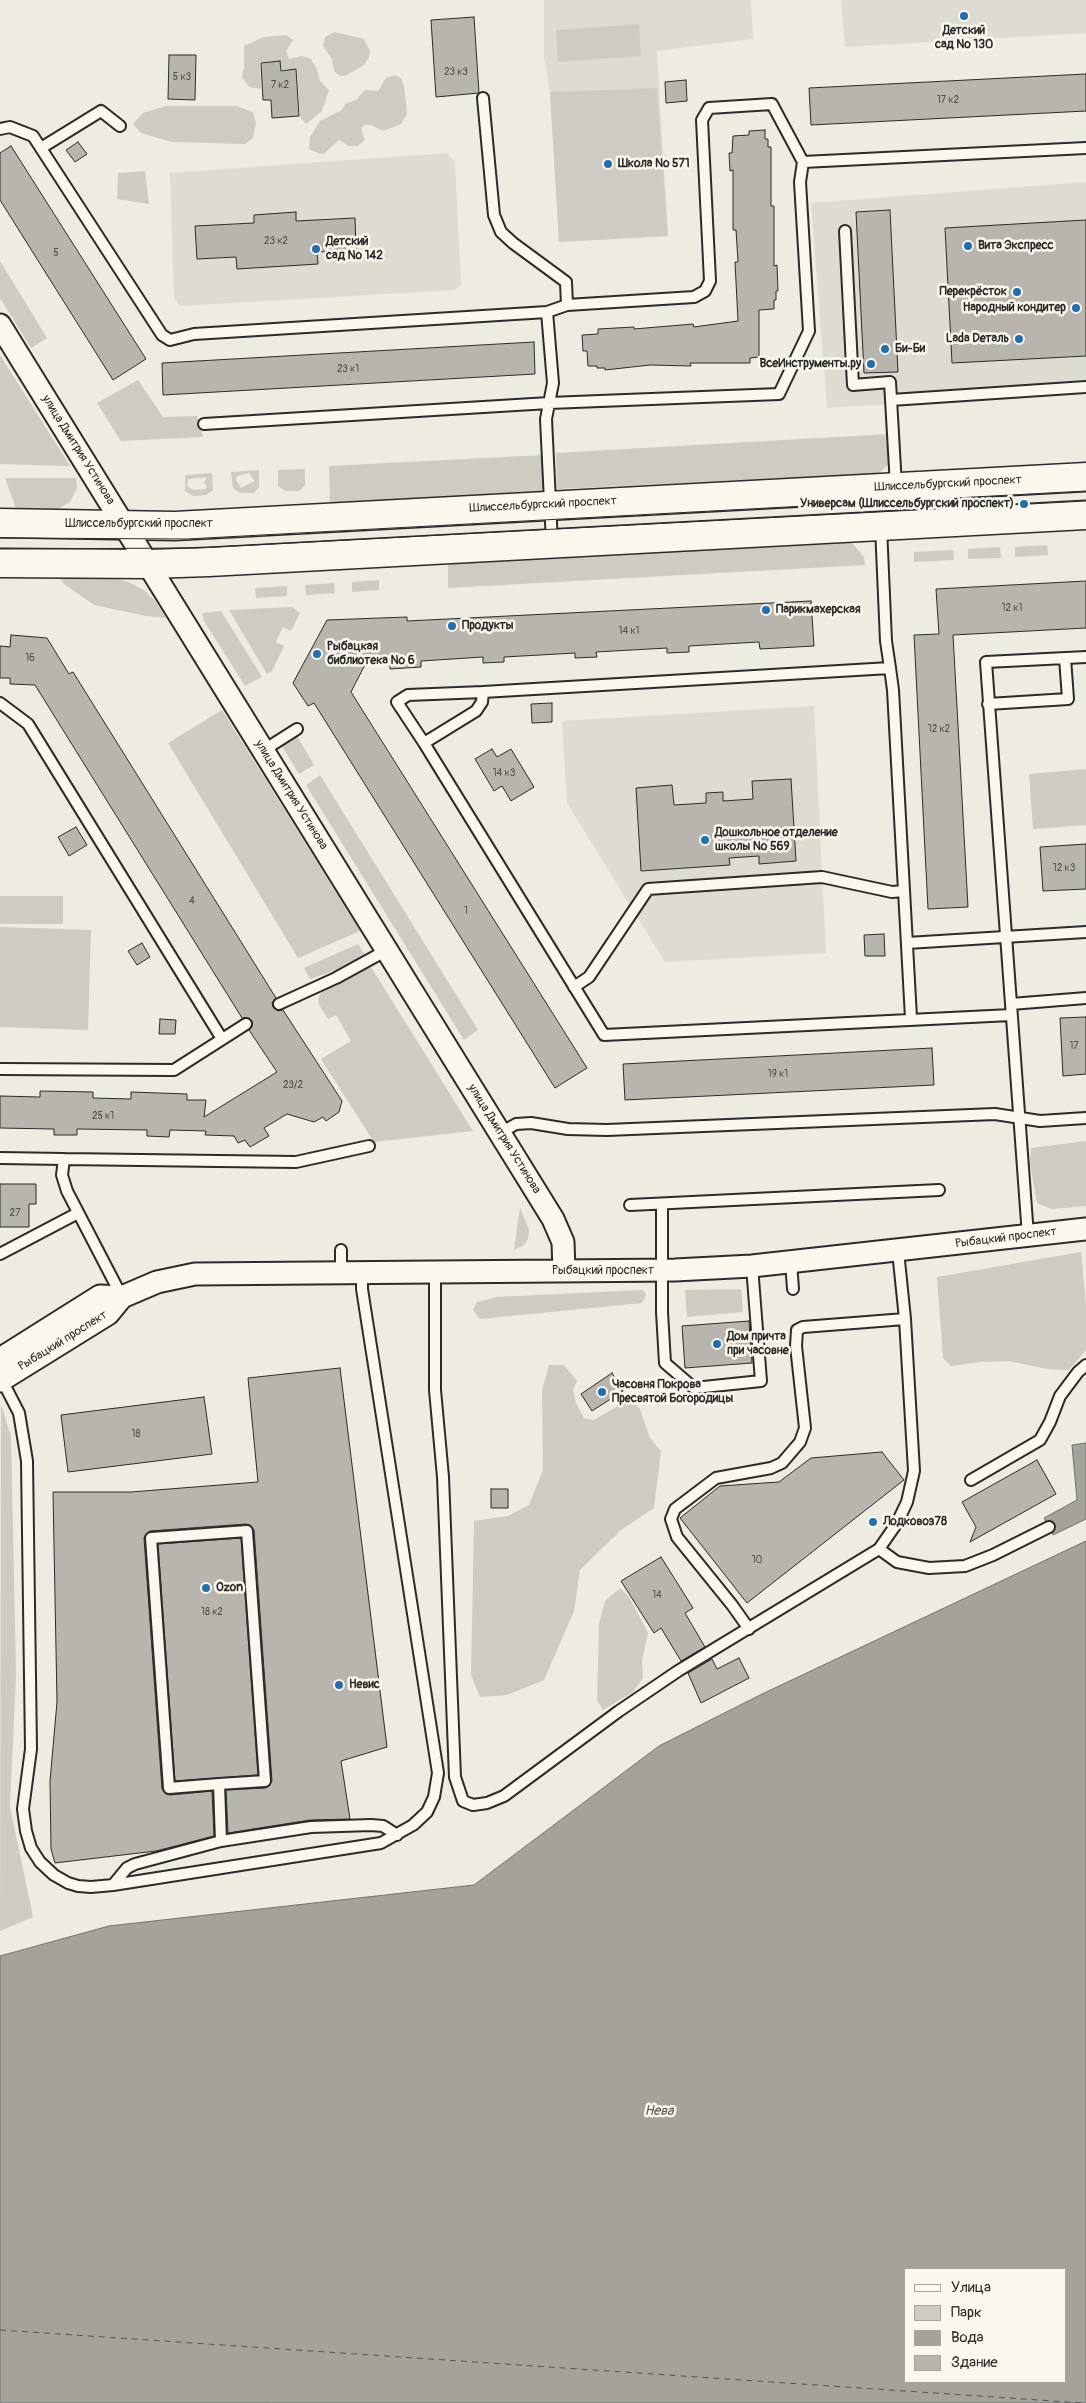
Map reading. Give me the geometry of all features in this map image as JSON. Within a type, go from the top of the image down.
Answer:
[{"type":"main road","name":"Шлиссельбургский проспект","points":[[0,523],[175,526],[1086,477]]},
{"type":"main road","points":[[0,563],[149,564],[1086,515]]},
{"type":"street","name":"улица Дмитрия Устинова","points":[[0,325],[553,1219],[563,1242],[564,1271]]},
{"type":"street","name":"Рыбацкий проспект","points":[[0,1359],[100,1296],[122,1297],[157,1282],[195,1274],[662,1270],[752,1266],[1086,1229]]},
{"type":"street","name":"Рыбацкий проспект","points":[[1,1380],[108,1314],[122,1297]]},
{"type":"lane","points":[[483,98],[494,215],[501,232],[566,282],[567,305]]},
{"type":"lane","points":[[0,129],[10,127],[23,130],[33,136],[162,335],[170,340],[194,334],[547,312],[567,305],[694,297],[705,291],[710,281],[702,120],[709,108],[772,104],[803,162],[800,182],[809,331],[779,394],[549,403],[204,424]]},
{"type":"lane","points":[[41,148],[101,110],[120,126]]},
{"type":"lane","points":[[803,162],[1086,148]]},
{"type":"lane","points":[[845,231],[853,385],[890,382],[896,486]]},
{"type":"lane","points":[[547,312],[552,383],[546,419],[552,543]]},
{"type":"lane","points":[[891,400],[1086,387]]},
{"type":"lane","points":[[881,526],[886,641],[893,690],[911,1018]]},
{"type":"lane","points":[[1028,1236],[986,662],[1086,657]]},
{"type":"lane","points":[[988,704],[1068,699],[1066,658]]},
{"type":"lane","points":[[890,668],[483,692],[408,694],[398,702],[604,1035],[911,1018],[1011,1009],[1086,998]]},
{"type":"lane","points":[[424,744],[476,711],[482,702],[483,692]]},
{"type":"lane","points":[[0,702],[28,724],[222,1039]]},
{"type":"lane","points":[[264,750],[298,729]]},
{"type":"lane","points":[[574,987],[589,977],[648,889],[822,877],[892,892],[904,891]]},
{"type":"lane","points":[[907,943],[1086,932]]},
{"type":"lane","points":[[279,1004],[336,978],[387,950]]},
{"type":"lane","points":[[0,1069],[174,1070],[246,1024]]},
{"type":"lane","points":[[500,1133],[516,1124],[531,1123],[568,1129],[607,1130],[995,1114],[1040,1121],[1086,1118]]},
{"type":"lane","points":[[0,1158],[296,1162],[369,1146]]},
{"type":"lane","points":[[64,1160],[62,1175],[78,1213],[122,1297]]},
{"type":"lane","points":[[630,1205],[939,1190]]},
{"type":"lane","points":[[662,1204],[665,1363],[694,1388],[761,1381],[752,1266]]},
{"type":"lane","points":[[0,1254],[78,1213]]},
{"type":"lane","points":[[1,1380],[20,1413],[27,1460],[31,1749],[23,1809],[31,1848],[40,1862],[54,1875],[78,1886],[113,1886],[361,1848],[381,1843],[413,1825],[427,1812],[434,1797],[438,1774],[362,1289],[351,1272],[341,1250]]},
{"type":"lane","points":[[435,1272],[435,1390],[443,1477],[454,1777],[464,1802],[474,1805],[488,1804],[504,1796],[619,1711],[678,1671],[879,1549],[897,1524],[907,1502],[914,1471],[905,1320],[898,1251]]},
{"type":"lane","points":[[791,1262],[793,1289]]},
{"type":"lane","points":[[749,1629],[677,1537],[670,1519],[675,1509],[716,1478],[771,1468],[782,1464],[800,1442],[805,1428],[796,1346],[797,1330],[804,1327],[905,1320]]},
{"type":"lane","points":[[971,1480],[1040,1440],[1050,1422],[1060,1396],[1078,1372],[1086,1365]]},
{"type":"lane","points":[[879,1549],[897,1562],[928,1568],[965,1566],[993,1555],[1049,1527]]},
{"type":"lane","points":[[247,1531],[264,1781],[219,1784],[169,1788],[151,1538],[247,1531]]},
{"type":"lane","points":[[219,1784],[221,1841]]},
{"type":"lane","points":[[113,1886],[127,1868],[135,1864],[221,1841],[311,1827],[371,1824],[383,1826],[398,1835]]},
{"type":"shaded area","name":"Школа № 571","points":[[544,0],[751,0],[753,39],[657,51],[668,236],[559,242],[550,92],[544,56]]},
{"type":"shaded area","name":"Детский сад № 130","points":[[841,0],[1086,0],[1086,33],[845,47]]},
{"type":"shaded area","name":"Детский сад № 142","points":[[447,153],[455,162],[461,284],[455,290],[180,306],[174,298],[170,173]]},
{"type":"shaded area","points":[[1086,182],[1086,392],[827,408],[811,203]]},
{"type":"shaded area","name":"Дошкольное отделение школы № 569","points":[[814,706],[826,953],[665,962],[567,803],[562,721]]},
{"type":"green space","points":[[639,24],[641,56],[558,62],[556,30]]},
{"type":"green space","points":[[335,32],[364,39],[370,51],[364,65],[345,76],[340,76],[334,71],[332,59],[323,46],[325,37]]},
{"type":"green space","points":[[286,35],[293,40],[286,51],[289,59],[302,56],[310,58],[317,69],[320,81],[329,90],[322,111],[306,124],[300,117],[297,69],[281,70],[280,61],[260,62],[261,89],[249,87],[242,77],[244,46],[264,37]]},
{"type":"green space","points":[[395,75],[401,78],[404,86],[407,114],[401,124],[383,131],[371,125],[364,125],[361,128],[365,140],[358,146],[349,146],[339,140],[325,153],[320,154],[309,149],[310,137],[320,121],[342,110],[345,104],[356,100],[365,90],[378,91],[386,78]]},
{"type":"green space","points":[[657,88],[668,236],[559,242],[550,92]]},
{"type":"green space","points":[[166,106],[236,106],[253,112],[256,123],[253,138],[245,144],[172,142],[141,133],[133,124],[143,113]]},
{"type":"green space","points":[[145,171],[149,204],[117,199],[118,173]]},
{"type":"green space","points":[[0,261],[47,338],[31,348],[0,298]]},
{"type":"green space","points":[[0,355],[70,466],[0,464]]},
{"type":"green space","points":[[138,380],[163,417],[197,416],[203,437],[121,441],[97,403]]},
{"type":"green space","points":[[889,434],[890,463],[878,474],[557,489],[556,453]]},
{"type":"green space","points":[[543,455],[544,487],[540,494],[330,505],[329,466]]},
{"type":"green space","points":[[305,469],[305,485],[299,491],[286,491],[278,486],[278,470]]},
{"type":"green space","points":[[259,470],[259,487],[254,493],[240,493],[233,488],[231,472]],"holes":[[[249,473],[255,481],[241,488],[236,480],[237,476]]]},
{"type":"green space","points":[[212,473],[213,490],[206,495],[193,496],[185,491],[185,475]],"holes":[[[207,477],[204,482],[207,487],[205,489],[193,490],[187,486],[188,479]]]},
{"type":"green space","points":[[5,478],[76,478],[77,488],[70,502],[53,512],[17,511]]},
{"type":"green space","points":[[851,542],[864,557],[865,565],[448,588],[448,563]]},
{"type":"green space","points":[[1047,545],[1048,555],[1015,557],[1015,547]]},
{"type":"green space","points":[[1000,547],[1001,558],[968,559],[968,549]]},
{"type":"green space","points":[[953,550],[954,560],[914,562],[914,552]]},
{"type":"green space","points":[[59,577],[111,577],[128,582],[144,590],[155,601],[166,618],[146,616],[94,605],[64,584]]},
{"type":"green space","points":[[379,580],[379,590],[352,592],[352,582]]},
{"type":"green space","points":[[334,583],[335,593],[306,595],[305,585]]},
{"type":"green space","points":[[287,586],[287,596],[256,598],[255,588]]},
{"type":"green space","points":[[292,607],[300,613],[291,631],[283,627],[276,642],[284,646],[272,671],[267,674],[229,610]]},
{"type":"green space","points":[[221,611],[262,677],[245,686],[204,621],[202,613]]},
{"type":"green space","points":[[222,710],[360,931],[298,958],[168,743]]},
{"type":"green space","points":[[297,736],[314,765],[299,774],[282,746]]},
{"type":"green space","points":[[1086,769],[1086,825],[1033,829],[1029,774]]},
{"type":"green space","points":[[320,775],[478,1030],[464,1040],[306,785]]},
{"type":"green space","points":[[0,896],[63,896],[63,924],[0,924]]},
{"type":"green space","points":[[0,927],[91,930],[88,1030],[0,1027]]},
{"type":"green space","points":[[358,944],[365,955],[333,971],[310,979],[304,968]]},
{"type":"green space","points":[[371,967],[473,1131],[374,1142],[321,1059],[351,1041],[336,1015],[328,1019],[319,1005],[318,999],[321,993]]},
{"type":"green space","points":[[1086,1141],[1086,1206],[1052,1209],[1037,1203],[1030,1163],[1031,1148]]},
{"type":"green space","points":[[520,1207],[529,1230],[528,1239],[524,1245],[514,1250]]},
{"type":"green space","points":[[1081,1252],[1086,1306],[1086,1350],[1069,1370],[1047,1369],[1009,1361],[951,1366],[943,1358],[937,1277]]},
{"type":"green space","points":[[741,1289],[743,1312],[687,1317],[685,1290]]},
{"type":"green space","points":[[643,1290],[646,1295],[642,1303],[480,1319],[473,1310],[477,1302],[497,1297]]},
{"type":"green space","points":[[549,1365],[564,1365],[577,1381],[573,1390],[576,1403],[584,1418],[594,1420],[630,1399],[640,1409],[650,1438],[661,1451],[654,1508],[621,1530],[580,1570],[574,1611],[544,1680],[507,1695],[480,1697],[471,1675],[474,1521],[508,1516],[529,1505],[543,1470],[542,1391]]},
{"type":"green space","points":[[1,1405],[11,1436],[16,1675],[10,1807],[33,1917],[0,1931]]},
{"type":"green space","points":[[620,1588],[629,1597],[648,1633],[642,1661],[643,1678],[633,1692],[603,1710],[597,1700],[599,1624],[605,1601]]},
{"type":"water","points":[[1086,1443],[1086,1519],[1053,1535],[1044,1518],[1077,1500],[1072,1445]]},
{"type":"water","name":"Нева","points":[[1086,1541],[1086,2403],[0,2403],[0,1956],[109,1926],[474,1885],[659,1746],[760,1695]]},
{"type":"building","points":[[474,17],[479,93],[436,97],[431,20]]},
{"type":"building","points":[[169,55],[196,55],[195,100],[168,99]]},
{"type":"building","points":[[280,61],[281,71],[296,69],[299,116],[272,118],[271,100],[263,100],[261,63]]},
{"type":"building","points":[[1086,74],[1086,111],[811,125],[809,88]]},
{"type":"building","points":[[686,80],[687,101],[666,103],[665,82]]},
{"type":"building","points":[[765,130],[765,139],[768,139],[768,147],[771,147],[771,206],[774,206],[774,266],[777,265],[778,291],[776,291],[776,300],[774,300],[774,309],[759,310],[759,357],[750,358],[750,363],[690,363],[691,366],[650,365],[605,370],[605,368],[597,368],[597,366],[588,366],[587,351],[583,351],[582,335],[598,334],[598,329],[634,327],[634,329],[693,324],[694,327],[738,321],[735,262],[738,262],[736,230],[733,230],[733,170],[730,171],[729,153],[732,153],[733,136],[749,135],[749,131]]},
{"type":"building","points":[[78,142],[87,154],[75,162],[66,150]]},
{"type":"building","points":[[11,146],[146,359],[113,380],[0,200],[0,153]]},
{"type":"building","points":[[890,210],[898,372],[864,373],[856,212]]},
{"type":"building","points":[[296,212],[296,221],[355,218],[356,250],[317,252],[318,264],[237,269],[236,257],[197,259],[195,226],[254,223],[254,215]]},
{"type":"building","name":"Перекрёсток","points":[[1086,220],[1086,356],[952,363],[945,228]]},
{"type":"building","points":[[534,342],[535,374],[163,395],[162,363]]},
{"type":"building","points":[[1086,581],[1086,628],[953,635],[968,907],[928,909],[914,635],[939,634],[936,589]]},
{"type":"building","points":[[811,601],[814,646],[760,649],[759,642],[689,646],[689,652],[667,653],[667,648],[596,652],[597,657],[575,658],[575,653],[504,657],[504,662],[483,663],[483,657],[421,661],[421,667],[390,669],[390,662],[366,663],[351,692],[587,1068],[555,1088],[314,703],[308,706],[293,683],[327,620],[407,617],[407,621]]},
{"type":"building","points":[[11,635],[47,638],[69,674],[73,672],[276,998],[272,1003],[273,1007],[278,1011],[283,1010],[342,1101],[339,1112],[326,1121],[323,1117],[314,1122],[287,1114],[264,1128],[269,1136],[250,1147],[245,1140],[238,1143],[234,1136],[205,1135],[206,1131],[170,1130],[169,1137],[147,1136],[147,1130],[77,1129],[77,1135],[54,1135],[54,1129],[0,1128],[0,1096],[40,1097],[40,1091],[93,1092],[93,1098],[131,1099],[131,1092],[187,1094],[187,1100],[206,1100],[204,1117],[277,1072],[249,1030],[252,1027],[252,1021],[249,1018],[242,1018],[35,685],[10,684],[10,678],[0,678],[0,646],[10,647]]},
{"type":"building","points":[[552,703],[552,722],[532,723],[531,704]]},
{"type":"building","points":[[492,749],[497,757],[511,749],[534,787],[511,801],[502,786],[494,791],[475,759]]},
{"type":"building","points":[[791,779],[796,861],[759,864],[759,856],[729,858],[730,865],[641,871],[636,788],[672,785],[674,805],[706,803],[706,793],[723,792],[723,801],[753,799],[752,781]]},
{"type":"building","points":[[76,827],[87,845],[69,856],[58,837]]},
{"type":"building","points":[[1086,844],[1086,889],[1043,891],[1040,847]]},
{"type":"building","points":[[884,934],[885,956],[865,956],[864,935]]},
{"type":"building","points":[[142,943],[150,957],[137,965],[128,951]]},
{"type":"building","points":[[1086,1017],[1086,1074],[1063,1076],[1060,1018]]},
{"type":"building","points":[[160,1019],[176,1020],[175,1034],[159,1034]]},
{"type":"building","points":[[932,1048],[934,1085],[625,1100],[623,1064]]},
{"type":"building","points":[[0,1184],[36,1184],[36,1204],[29,1204],[29,1227],[0,1227]]},
{"type":"building","name":"Дом причта при часовне","points":[[749,1321],[752,1363],[685,1368],[682,1326]]},
{"type":"building","points":[[340,1368],[387,1747],[341,1761],[350,1819],[310,1820],[228,1833],[226,1790],[265,1788],[272,1781],[254,1530],[250,1525],[246,1524],[150,1531],[144,1538],[162,1789],[166,1794],[170,1795],[212,1791],[214,1836],[156,1851],[55,1863],[51,1849],[50,1781],[57,1702],[53,1492],[131,1492],[258,1482],[248,1378]]},
{"type":"building","name":"Часовня Покрова Пресвятой Богородицы","points":[[612,1373],[623,1391],[592,1411],[581,1394]]},
{"type":"building","points":[[204,1397],[212,1454],[68,1472],[61,1415]]},
{"type":"building","points":[[882,1452],[904,1480],[747,1603],[680,1518],[720,1486],[779,1482],[811,1458]]},
{"type":"building","points":[[1037,1460],[1056,1494],[970,1542],[976,1527],[962,1502]]},
{"type":"building","points":[[491,1489],[508,1489],[508,1508],[491,1508]]},
{"type":"building","points":[[241,1538],[258,1775],[175,1781],[158,1544]]},
{"type":"building","points":[[661,1557],[693,1608],[685,1613],[705,1647],[681,1661],[661,1628],[654,1633],[621,1581]]},
{"type":"building","points":[[739,1658],[749,1678],[701,1703],[688,1673],[712,1659],[717,1669]]},
{"type":"ferry route","points":[[0,2330],[1083,2403]]},
{"type":"tram line","points":[[0,538],[187,539],[1086,491]]},
{"type":"tram line","points":[[0,549],[196,548],[1086,501]]},
{"type":"place","name":"Детский сад № 130","points":[[964,16]]},
{"type":"place","name":"Школа № 571","points":[[608,164]]},
{"type":"place","name":"Вита Экспресс","points":[[968,246]]},
{"type":"place","name":"Детский сад № 142","points":[[316,249]]},
{"type":"place","name":"Перекрёсток","points":[[1017,292]]},
{"type":"place","name":"Народный кондитер","points":[[1076,308]]},
{"type":"place","name":"Lada Dеталь","points":[[1019,339]]},
{"type":"place","name":"Би-Би","points":[[885,349]]},
{"type":"place","name":"ВсеИнструменты.ру","points":[[871,364]]},
{"type":"place","name":"Универсам (Шлиссельбургский проспект)","points":[[1024,504]]},
{"type":"place","name":"Парикмахерская","points":[[766,610]]},
{"type":"place","name":"Продукты","points":[[452,626]]},
{"type":"place","name":"Рыбацкая библиотека № 6","points":[[317,654]]},
{"type":"place","name":"Дошкольное отделение школы № 569","points":[[705,840]]},
{"type":"place","name":"Дом причта при часовне","points":[[717,1344]]},
{"type":"place","name":"Часовня Покрова Пресвятой Богородицы","points":[[602,1392]]},
{"type":"place","name":"Лодковоз78","points":[[873,1522]]},
{"type":"place","name":"Ozon","points":[[206,1588]]},
{"type":"place","name":"Невис","points":[[339,1685]]}]
